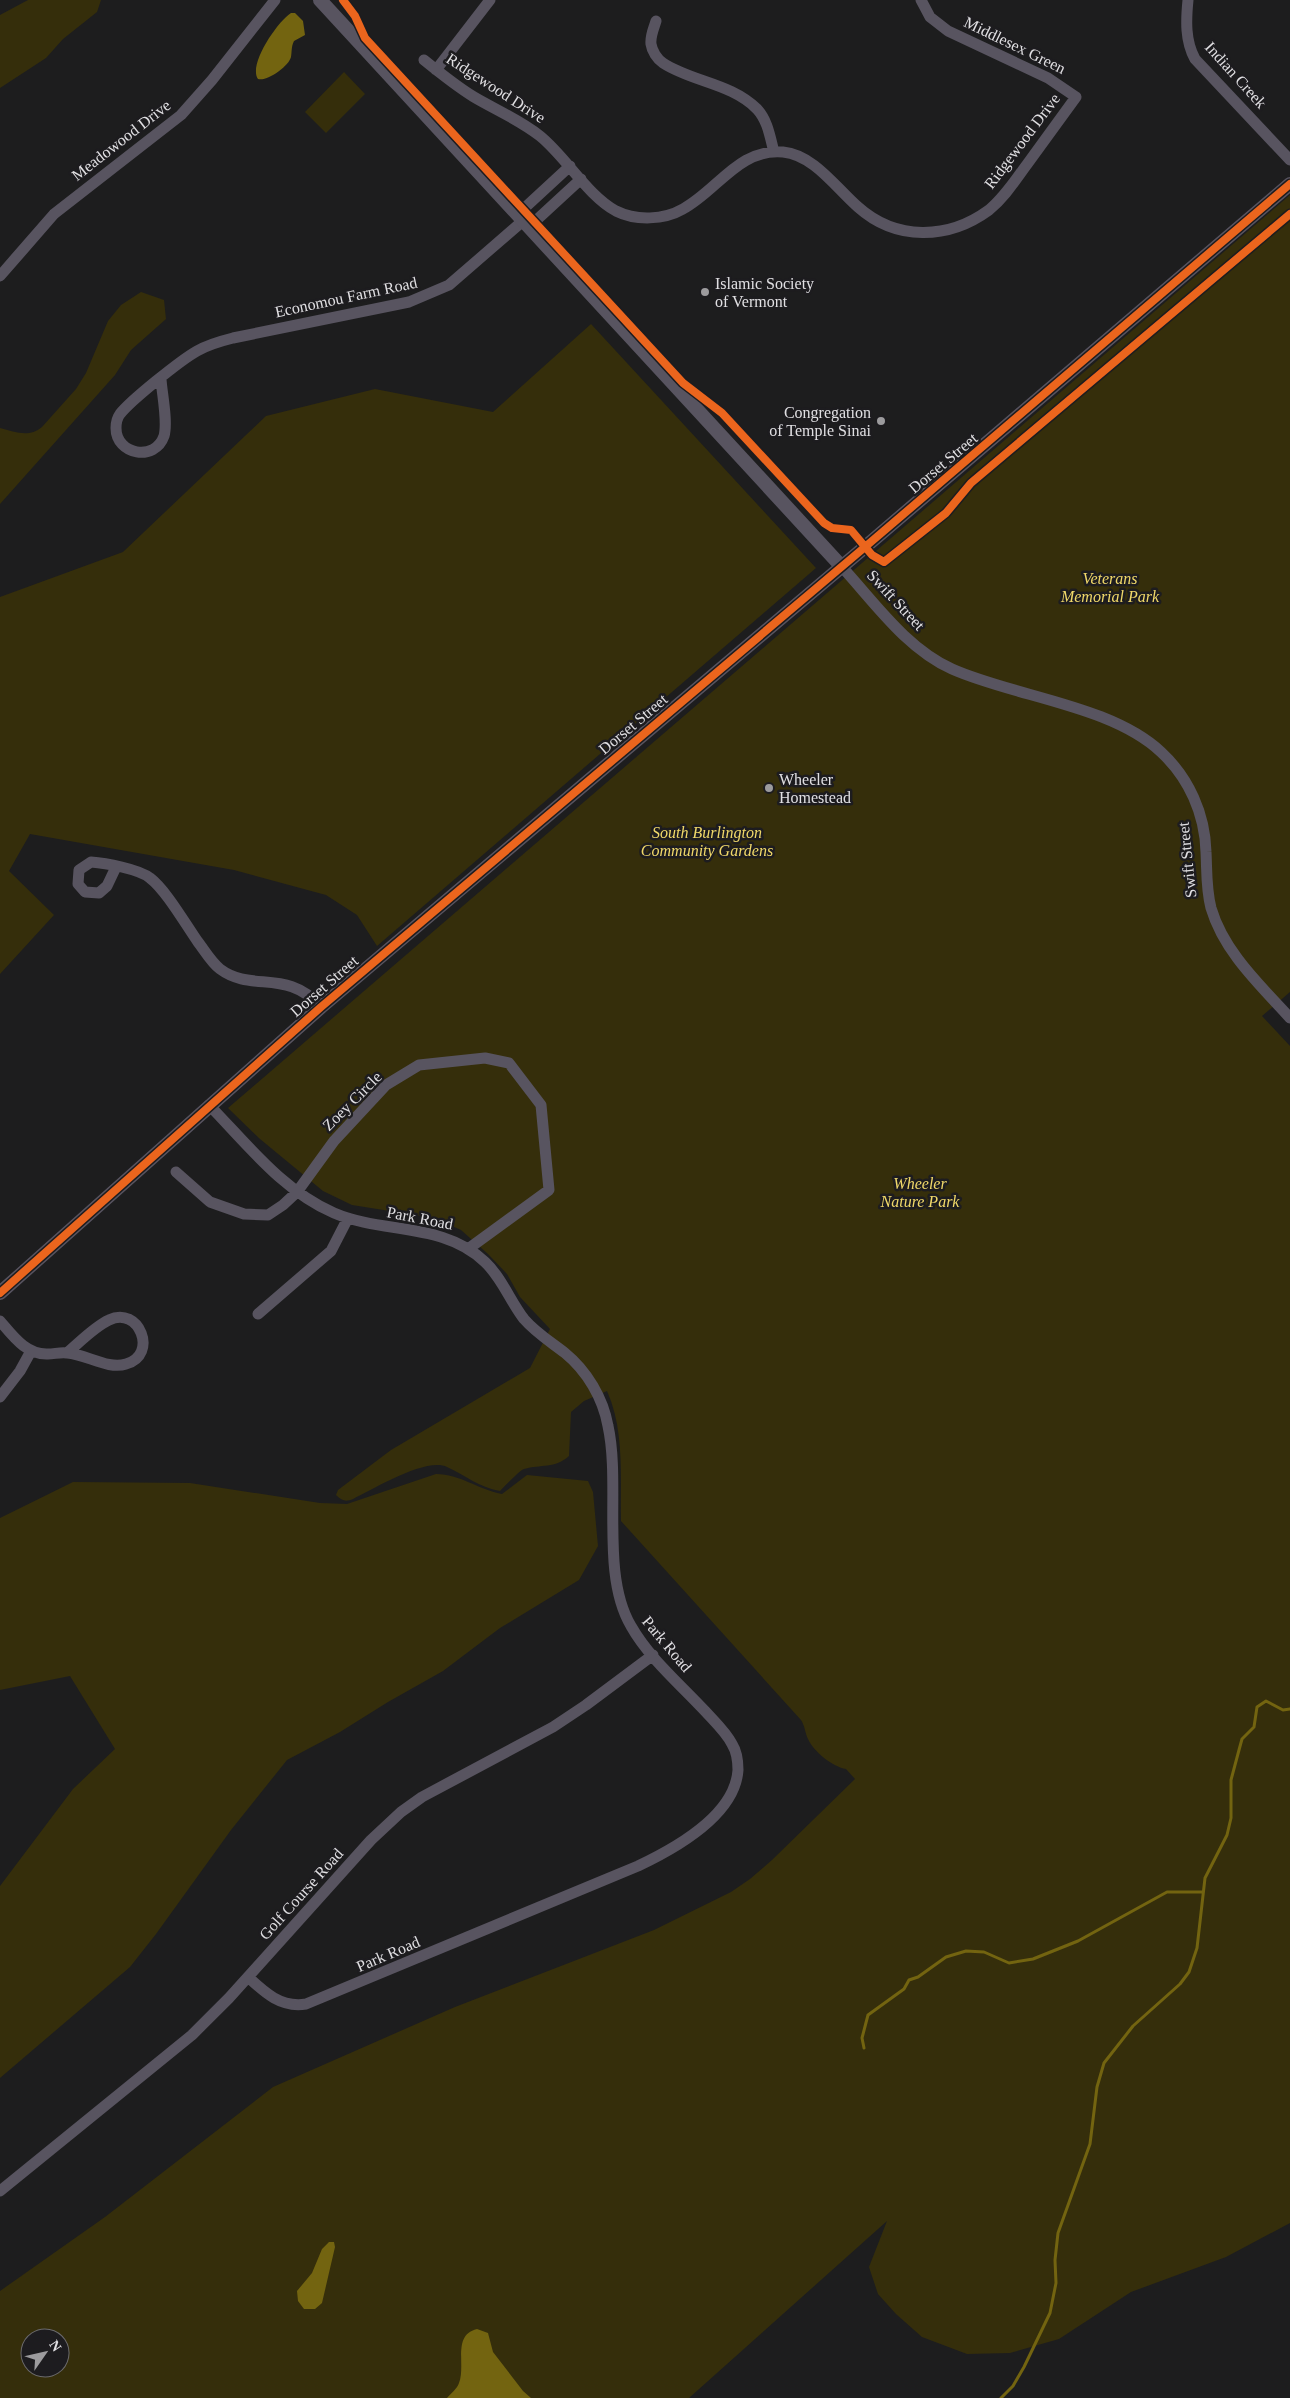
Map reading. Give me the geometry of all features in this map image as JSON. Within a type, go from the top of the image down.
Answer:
[{"type":"street","name":"Meadowood Drive","points":[[0,276],[54,214],[181,115],[212,80],[275,0]]},
{"type":"street","name":"Swift Street","points":[[320,0],[916,647],[952,669],[1105,718],[1138,734],[1161,752],[1188,784],[1199,810],[1206,839],[1208,896],[1221,933],[1244,966],[1290,1018]]},
{"type":"street","points":[[436,70],[490,0]]},
{"type":"street","name":"Middlesex Green","points":[[921,0],[930,17],[948,31],[1048,78],[1076,97]]},
{"type":"street","name":"Indian Creek","points":[[1188,0],[1187,32],[1190,48],[1195,59],[1290,160]]},
{"type":"street","points":[[656,21],[650,38],[651,45],[658,58],[669,66],[735,94],[750,104],[761,115],[766,125],[774,152]]},
{"type":"street","name":"Ridgewood Drive","points":[[424,60],[471,95],[531,129],[615,210],[641,217],[664,216],[684,209],[740,163],[760,154],[774,152],[793,154],[811,163],[867,215],[884,225],[916,234],[941,232],[965,223],[997,202],[1014,183],[1076,97]]},
{"type":"street","points":[[524,220],[570,166]]},
{"type":"street","points":[[524,220],[581,179]]},
{"type":"street","name":"Dorset Street","points":[[0,1292],[321,1007],[842,567],[1290,184]]},
{"type":"street","name":"Economou Farm Road","points":[[160,379],[165,430],[163,439],[150,451],[141,453],[132,451],[118,439],[116,430],[117,420],[122,412],[160,379],[195,352],[222,340],[409,302],[427,296],[459,278],[524,220]]},
{"type":"street","points":[[116,867],[140,873],[154,882],[213,962],[225,972],[238,978],[300,988],[321,1007]]},
{"type":"street","name":"Zoey Circle","points":[[297,1192],[334,1141],[386,1085],[419,1065],[484,1058],[509,1063],[541,1105],[550,1190],[468,1249]]},
{"type":"street","name":"Park Road","points":[[209,1105],[297,1192],[321,1207],[348,1218],[376,1226],[440,1236],[468,1249],[495,1273],[526,1320],[575,1362],[600,1400],[610,1437],[618,1590],[629,1624],[653,1654],[720,1728],[735,1751],[738,1766],[735,1784],[724,1804],[706,1824],[668,1852],[638,1866],[314,2002],[298,2005],[282,2002],[266,1993],[248,1977]]},
{"type":"street","points":[[176,1172],[210,1202],[244,1214],[268,1215],[297,1192]]},
{"type":"street","points":[[258,1314],[331,1251],[348,1218]]},
{"type":"street","points":[[0,1322],[18,1342],[31,1351],[48,1354],[67,1353],[115,1365],[126,1364],[139,1356],[143,1346],[143,1335],[138,1326],[129,1319],[114,1318],[104,1323],[67,1353]]},
{"type":"street","points":[[0,1397],[20,1371],[31,1351]]},
{"type":"street","name":"Golf Course Road","points":[[0,2191],[174,2050],[209,2018],[371,1840],[401,1812],[422,1797],[553,1727],[602,1694],[653,1654]]},
{"type":"green space","points":[[28,0],[101,0],[97,12],[63,39],[46,58],[0,88],[0,15]]},
{"type":"green space","points":[[344,72],[365,94],[326,133],[305,112]]},
{"type":"green space","points":[[1290,195],[1290,992],[1262,1016],[1290,1046],[1290,2223],[1226,2257],[1131,2292],[1059,2339],[1010,2353],[967,2354],[922,2337],[896,2314],[878,2294],[869,2267],[887,2221],[689,2398],[0,2398],[0,2291],[105,2217],[273,2087],[455,2007],[654,1930],[731,1892],[772,1860],[855,1779],[846,1769],[830,1762],[819,1754],[808,1739],[801,1720],[621,1521],[619,1438],[613,1406],[607,1391],[584,1401],[571,1412],[569,1456],[553,1465],[524,1469],[500,1491],[485,1487],[447,1467],[438,1465],[414,1470],[351,1500],[340,1499],[336,1495],[338,1490],[391,1450],[530,1368],[550,1329],[520,1297],[507,1274],[461,1230],[434,1218],[352,1205],[323,1191],[260,1139],[228,1108]]},
{"type":"green space","points":[[141,292],[164,300],[166,319],[131,350],[115,375],[0,504],[0,428],[27,433],[42,427],[76,389],[86,373],[108,321],[121,305]]},
{"type":"green space","points":[[591,324],[816,568],[377,946],[357,915],[326,895],[234,870],[30,834],[9,871],[54,915],[0,974],[0,597],[123,552],[266,416],[375,389],[493,412]]},
{"type":"green space","points":[[436,1474],[453,1476],[502,1494],[527,1475],[588,1481],[593,1492],[598,1546],[579,1580],[500,1628],[443,1671],[340,1732],[287,1760],[231,1830],[130,1967],[0,2078],[0,1886],[73,1789],[115,1749],[70,1676],[0,1690],[0,1518],[73,1482],[190,1483],[320,1503],[347,1504]]},
{"type":"shaded area","points":[[291,13],[295,13],[303,21],[305,35],[294,41],[291,57],[282,69],[272,76],[258,79],[256,73],[260,54],[272,34]]},
{"type":"shaded area","points":[[329,2242],[334,2242],[335,2247],[322,2303],[315,2309],[304,2309],[298,2301],[297,2291],[312,2273],[322,2249]]},
{"type":"shaded area","points":[[477,2329],[488,2333],[493,2352],[523,2391],[531,2398],[447,2398],[459,2383],[462,2344],[465,2337],[469,2332]]},
{"type":"waterway","points":[[1001,2398],[1013,2386],[1024,2367],[1050,2313],[1056,2283],[1055,2260],[1058,2233],[1090,2144],[1097,2087],[1104,2063],[1133,2026],[1180,1984],[1189,1972],[1197,1948],[1205,1878],[1227,1835],[1231,1818],[1231,1780],[1242,1739],[1254,1727],[1257,1707],[1266,1701],[1283,1710],[1290,1709]]},
{"type":"waterway","points":[[864,2048],[862,2038],[868,2015],[904,1989],[909,1980],[918,1977],[946,1957],[966,1951],[984,1952],[1009,1963],[1033,1959],[1078,1941],[1167,1892],[1203,1892]]},
{"type":"cycle path","points":[[343,0],[355,16],[365,38],[683,383],[722,413],[824,523],[832,528],[851,530],[872,555],[884,562],[946,513],[971,483],[1290,214]]},
{"type":"cycle path","points":[[0,1293],[321,1007],[865,547],[1290,184]]},
{"type":"place","name":"Islamic Society of Vermont","points":[[705,292]]},
{"type":"place","name":"Congregation of Temple Sinai","points":[[881,421]]},
{"type":"place","name":"Wheeler Homestead","points":[[769,788]]},
{"type":"park label","name":"Veterans Memorial Park","points":[[1110,587]]},
{"type":"park label","name":"South Burlington Community Gardens","points":[[707,841]]},
{"type":"park label","name":"Wheeler Nature Park","points":[[920,1192]]}]
